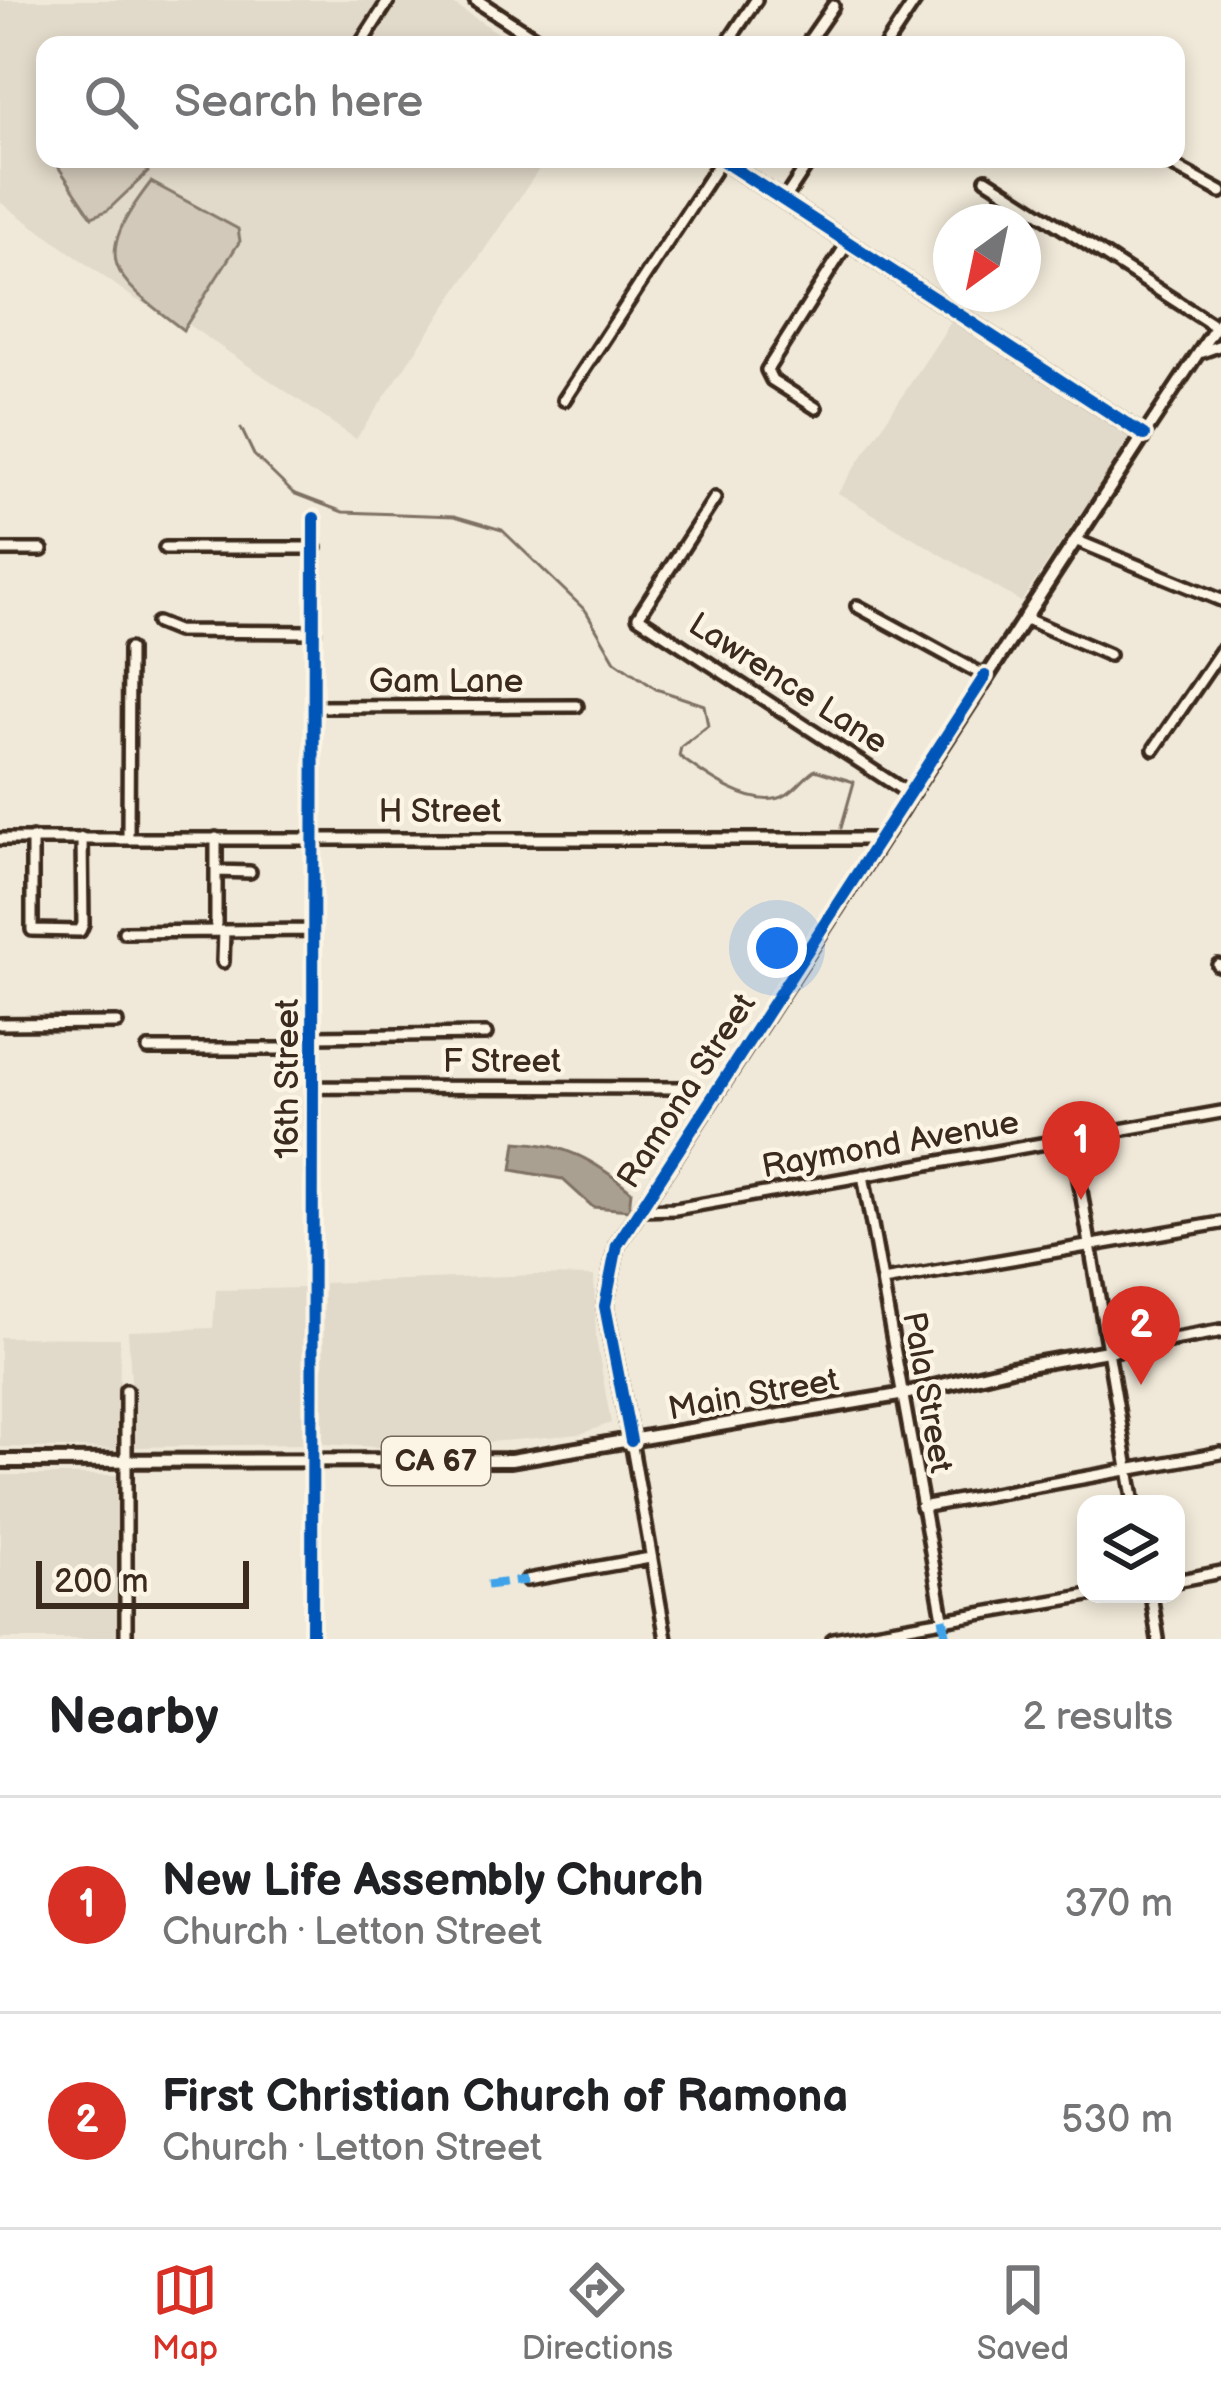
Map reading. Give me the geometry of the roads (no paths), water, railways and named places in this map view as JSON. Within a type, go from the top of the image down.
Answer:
[{"type":"main road","points":[[476,0],[531,36]]},
{"type":"main road","points":[[735,168],[1144,435]]},
{"type":"main road","name":"Ramona Street","points":[[631,1441],[605,1306],[617,1245],[1144,435]]},
{"type":"main road","name":"Main Street","points":[[0,1461],[511,1460],[905,1394],[1106,1350],[1221,1331]]},
{"type":"street","points":[[366,36],[389,0]]},
{"type":"street","points":[[733,36],[756,0]]},
{"type":"street","points":[[892,36],[916,0]]},
{"type":"street","points":[[812,36],[833,6]]},
{"type":"street","points":[[564,400],[715,168]]},
{"type":"street","points":[[784,200],[805,168]]},
{"type":"street","points":[[1177,168],[1221,192]]},
{"type":"street","points":[[986,179],[1218,323]]},
{"type":"street","points":[[816,408],[772,380],[767,370],[848,242]]},
{"type":"street","name":"Ramona Street","points":[[1144,435],[1218,323]]},
{"type":"street","points":[[1199,353],[1221,345]]},
{"type":"street","name":"Lawrence Lane","points":[[715,497],[638,616],[909,794]]},
{"type":"street","name":"16th Street","points":[[312,1639],[314,518]]},
{"type":"street","points":[[1075,540],[1221,600]]},
{"type":"street","points":[[165,548],[316,548]]},
{"type":"street","points":[[0,550],[42,550]]},
{"type":"street","points":[[857,606],[986,676]]},
{"type":"street","points":[[1024,618],[1109,655]]},
{"type":"street","points":[[157,622],[177,631],[315,632]]},
{"type":"street","points":[[128,838],[129,649]]},
{"type":"street","points":[[1154,749],[1221,651]]},
{"type":"street","name":"Gam Lane","points":[[314,707],[577,706]]},
{"type":"street","name":"H Street","points":[[0,838],[881,839]]},
{"type":"street","points":[[32,838],[32,930],[55,932],[80,931],[83,924],[82,838]]},
{"type":"street","points":[[216,838],[223,962]]},
{"type":"street","points":[[216,871],[250,872]]},
{"type":"street","points":[[124,932],[314,929]]},
{"type":"street","points":[[0,1024],[117,1023]]},
{"type":"street","points":[[313,1036],[486,1034]]},
{"type":"street","points":[[148,1048],[313,1049]]},
{"type":"street","name":"F Street","points":[[313,1087],[691,1088]]},
{"type":"street","name":"Raymond Avenue","points":[[640,1210],[1221,1112]]},
{"type":"street","points":[[1072,1138],[1132,1495]]},
{"type":"street","name":"Pala Street","points":[[863,1175],[943,1618]]},
{"type":"street","points":[[883,1281],[1221,1223]]},
{"type":"street","points":[[126,1390],[126,1639]]},
{"type":"street","points":[[631,1441],[666,1639]]},
{"type":"street","points":[[921,1508],[1221,1453]]},
{"type":"street","points":[[527,1580],[650,1558]]},
{"type":"street","points":[[1185,1578],[1221,1572]]},
{"type":"street","points":[[832,1639],[1077,1597]]},
{"type":"street","points":[[1152,1603],[1158,1639]]},
{"type":"waterway","points":[[241,428],[254,455],[293,493],[343,512],[454,516],[502,530],[586,611],[615,661],[656,689],[704,705],[708,726],[681,747],[679,756],[730,789],[759,799],[786,795],[815,770],[854,782],[841,828]]},
{"type":"place","name":"New Life Assembly Church","points":[[1081,1200]]},
{"type":"place","name":"First Christian Church of Ramona","points":[[1141,1385]]}]
